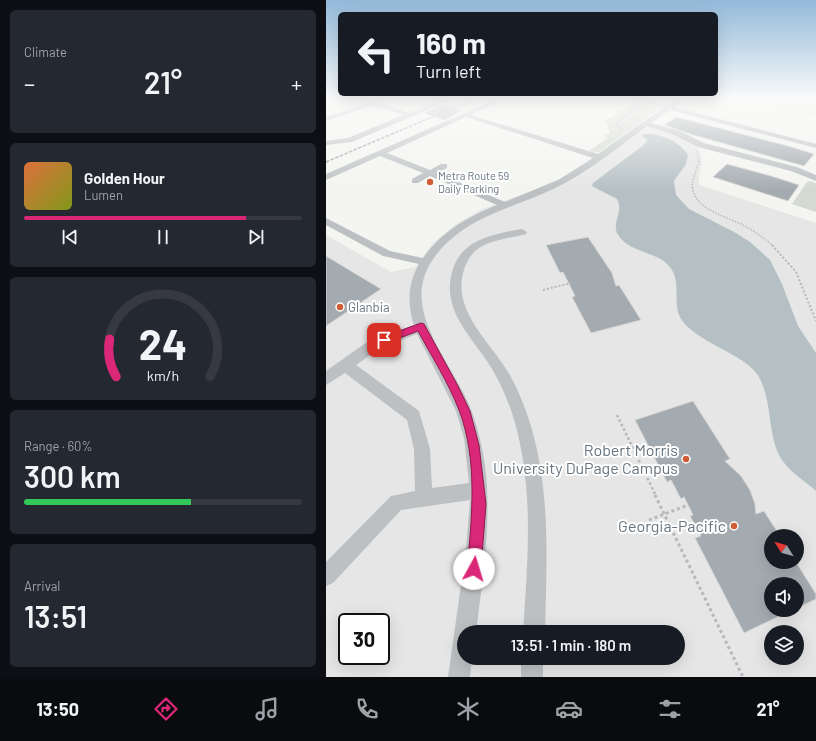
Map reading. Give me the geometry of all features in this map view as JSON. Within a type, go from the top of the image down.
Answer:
[{"type":"street","points":[[326,143],[362,129]]},
{"type":"street","points":[[326,143],[345,141],[375,129]]},
{"type":"street","points":[[326,178],[435,129]]},
{"type":"street","points":[[508,129],[599,157]]},
{"type":"street","points":[[466,625],[477,545],[480,504],[474,445],[464,411],[453,386],[421,327],[416,310],[415,291],[425,262],[440,244],[462,225],[504,205],[565,181],[639,129]]},
{"type":"street","points":[[662,129],[677,133],[701,145],[736,153],[810,174]]},
{"type":"street","points":[[759,129],[768,131],[779,129]]},
{"type":"street","points":[[768,131],[774,140],[796,145],[813,141]]},
{"type":"street","points":[[724,151],[733,157],[759,164],[766,170],[781,170],[810,174]]},
{"type":"street","points":[[380,153],[493,199],[504,205]]},
{"type":"street","points":[[416,181],[444,166]]},
{"type":"street","points":[[326,220],[387,254],[414,258],[425,262]]},
{"type":"street","points":[[522,232],[483,240],[475,245],[465,258],[460,268],[455,292],[459,310],[497,365],[509,387],[520,415],[528,444],[534,477],[538,538],[534,625]]},
{"type":"street","points":[[326,379],[375,344],[421,327]]},
{"type":"street","points":[[345,365],[414,416],[422,449],[424,498]]},
{"type":"street","points":[[326,576],[397,502],[478,490]]},
{"type":"street","points":[[459,677],[461,665]]},
{"type":"street","points":[[532,665],[532,677]]},
{"type":"path","points":[[694,148],[699,157],[692,186],[695,196],[704,205],[759,236],[783,256],[801,281],[816,322]]},
{"type":"path","points":[[543,290],[571,283]]},
{"type":"path","points":[[618,415],[743,677]]},
{"type":"path","points":[[649,520],[688,505]]},
{"type":"shaded area","points":[[608,129],[632,129],[599,152],[584,151],[589,151],[608,138],[604,137],[605,134],[610,134]]},
{"type":"shaded area","points":[[632,129],[662,129],[687,139],[697,146],[702,164],[699,175],[699,185],[816,223],[816,677],[326,677],[326,235],[391,272],[415,267],[433,243],[456,224],[482,209],[551,184],[581,166]]},
{"type":"shaded area","points":[[644,134],[657,135],[669,139],[680,146],[688,155],[686,164],[674,181],[676,195],[689,209],[736,233],[750,242],[770,260],[782,284],[798,326],[816,353],[816,491],[798,477],[782,460],[774,440],[766,395],[757,374],[743,361],[692,331],[685,324],[678,312],[675,277],[672,270],[660,259],[629,245],[622,240],[616,229],[619,213],[619,204],[617,199],[592,186],[593,183],[645,144],[647,140],[642,136]]},
{"type":"shaded area","points":[[810,181],[816,183],[816,212],[792,204],[807,182]]},
{"type":"building","points":[[675,129],[721,129],[814,154],[804,166]]},
{"type":"building","points":[[727,164],[799,185],[788,201],[713,177]]},
{"type":"building","points":[[588,237],[612,273],[616,286],[619,285],[641,320],[591,333],[572,297],[575,296],[563,272],[560,273],[546,245]]},
{"type":"building","name":"Glanbia","points":[[326,256],[381,289],[326,326]]},
{"type":"building","name":"Georgia-Pacific","points":[[693,401],[730,459],[725,461],[741,476],[750,490],[755,504],[756,514],[764,511],[776,529],[764,529],[764,569],[800,569],[816,594],[816,599],[804,605],[804,577],[764,577],[764,617],[777,617],[744,633],[695,538],[701,536],[690,516],[693,515],[684,497],[681,499],[671,480],[667,482],[635,420]]},
{"type":"railway","points":[[326,162],[405,129]]},
{"type":"place","name":"Metra Route 59 Daily Parking","points":[[430,182]]},
{"type":"place","name":"Glanbia","points":[[340,307]]},
{"type":"place","name":"Robert Morris University DuPage Campus","points":[[686,459]]},
{"type":"place","name":"Georgia-Pacific","points":[[734,526]]},
{"type":"route","points":[[384,340],[421,327],[453,386],[464,411],[474,445],[480,504],[474,569]]}]
